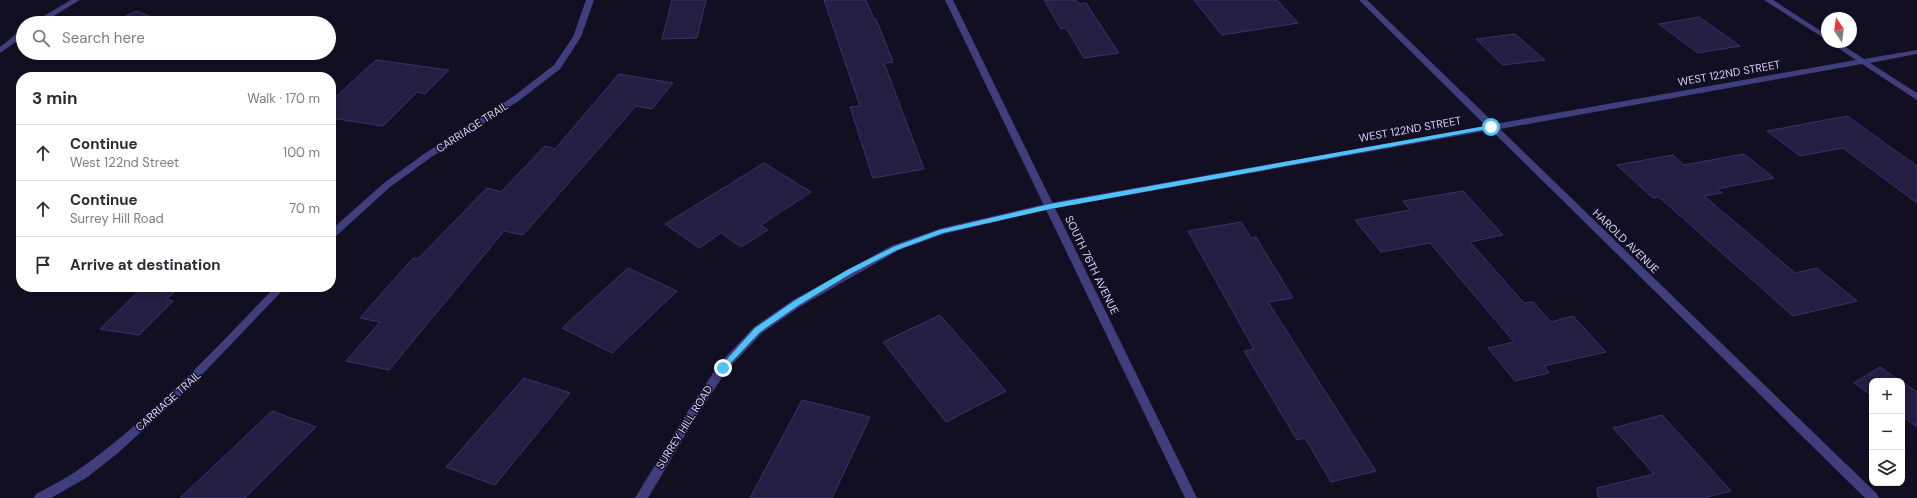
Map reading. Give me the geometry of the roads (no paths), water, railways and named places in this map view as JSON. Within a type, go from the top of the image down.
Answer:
[{"type":"street","points":[[48,16],[76,0]]},
{"type":"street","name":"CARRIAGE TRAIL","points":[[336,231],[387,185],[427,156],[517,98],[557,66],[577,37],[590,0]]},
{"type":"street","name":"SOUTH 76TH AVENUE","points":[[949,0],[1192,498]]},
{"type":"street","name":"HAROLD AVENUE","points":[[1363,0],[1491,127],[1873,498]]},
{"type":"street","points":[[1768,0],[1821,34]]},
{"type":"street","points":[[0,51],[16,38]]},
{"type":"street","points":[[1842,48],[1917,96]]},
{"type":"street","name":"WEST 122ND STREET","points":[[1050,206],[1917,52]]},
{"type":"street","name":"SURREY HILL ROAD","points":[[641,498],[692,414],[723,368],[758,330],[797,303],[895,248],[942,231],[1050,206]]},
{"type":"street","name":"CARRIAGE TRAIL","points":[[40,498],[86,471],[147,421],[192,380],[276,292]]}]
